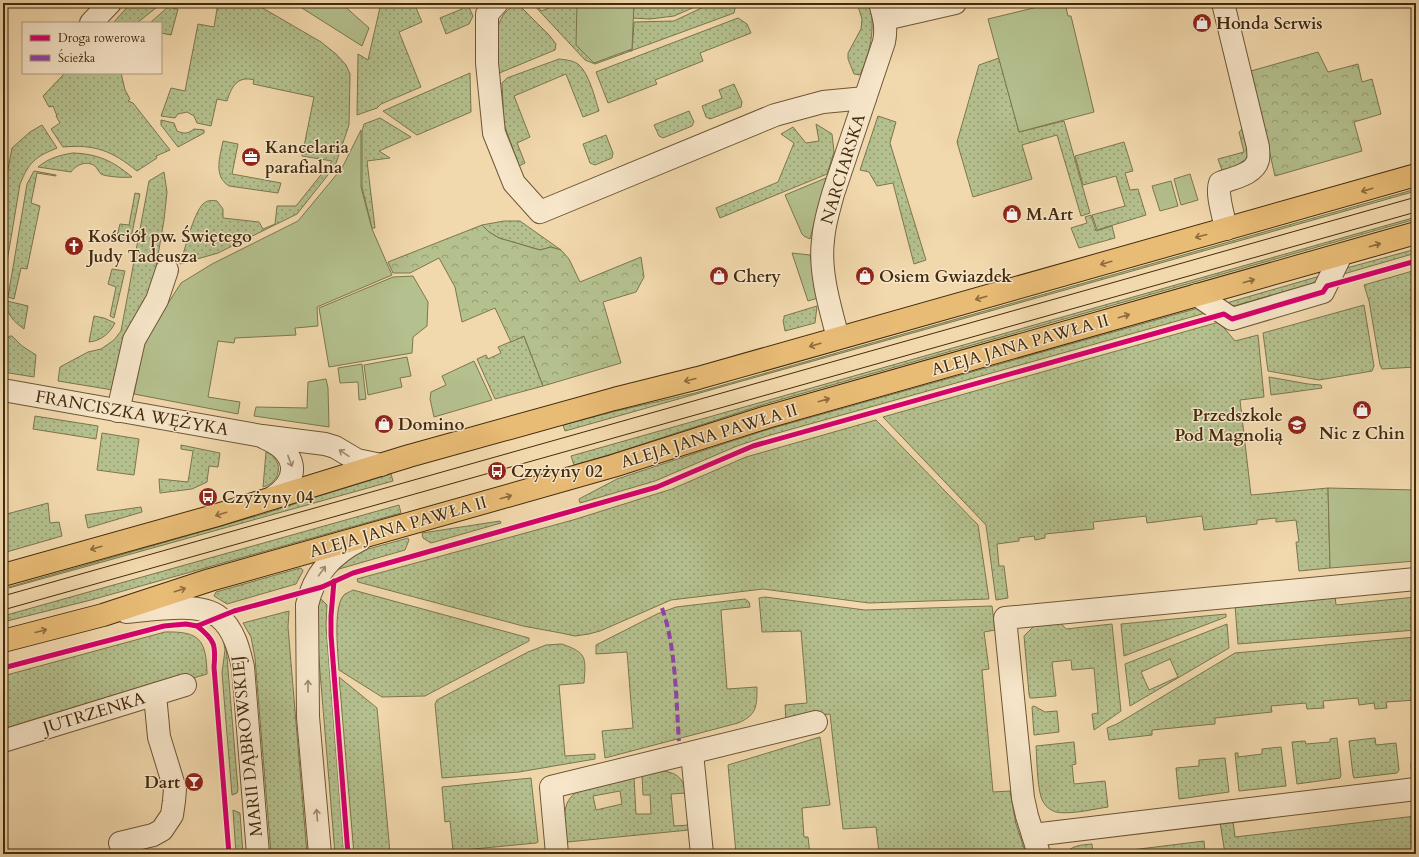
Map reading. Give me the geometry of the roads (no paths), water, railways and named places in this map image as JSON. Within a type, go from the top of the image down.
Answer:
[{"type":"main road","points":[[3,575],[214,516],[381,464],[614,399],[698,378],[1412,175]]},
{"type":"main road","name":"ALEJA JANA PAWŁA II","points":[[3,641],[103,614],[210,580],[613,466],[767,417],[1416,233]]},
{"type":"street","points":[[92,22],[110,3]]},
{"type":"street","points":[[497,3],[487,14],[486,62],[494,133],[514,183],[540,212],[775,115],[823,102],[866,98]]},
{"type":"street","points":[[883,11],[956,3]]},
{"type":"street","points":[[1223,3],[1258,147],[1258,160],[1252,170],[1220,183],[1218,187],[1226,229]]},
{"type":"street","name":"NARCIARSKA","points":[[838,338],[823,268],[823,239],[833,194],[884,42],[886,31],[883,11]]},
{"type":"street","points":[[1197,295],[1232,319],[1323,292],[1341,255]]},
{"type":"street","points":[[118,412],[134,340],[157,300],[167,270]]},
{"type":"street","name":"FRANCISZKA WĘŻYKA","points":[[3,390],[118,412],[262,436],[325,444],[335,447],[357,460],[381,464]]},
{"type":"street","name":"FRANCISZKA WĘŻYKA","points":[[262,436],[282,447],[290,459],[292,466],[291,478],[285,489],[272,498]]},
{"type":"street","points":[[320,854],[308,717],[307,605],[316,579],[328,562],[347,547],[374,534]]},
{"type":"street","points":[[1416,579],[1005,618],[1023,798],[1036,844],[1416,789]]},
{"type":"street","name":"MARII DĄBROWSKIEJ","points":[[103,614],[180,607],[190,608],[215,615],[229,628],[243,667],[258,854]]},
{"type":"street","name":"JUTRZENKA","points":[[3,741],[185,685]]},
{"type":"street","points":[[120,843],[153,835],[162,830],[172,815],[175,789],[159,737],[155,695]]},
{"type":"street","points":[[557,854],[551,787],[816,722]]},
{"type":"street","points":[[692,753],[702,854]]},
{"type":"tram line","points":[[3,596],[1416,197]]},
{"type":"tram line","points":[[3,610],[1416,212]]},
{"type":"place","name":"Honda Serwis","points":[[1202,23]]},
{"type":"place","name":"Kancelaria parafialna","points":[[251,157]]},
{"type":"place","name":"M.Art","points":[[1012,214]]},
{"type":"place","name":"Kościół pw. Świętego Judy Tadeusza","points":[[74,246]]},
{"type":"place","name":"Chery","points":[[719,276]]},
{"type":"place","name":"Osiem Gwiazdek","points":[[865,276]]},
{"type":"place","name":"Nic z Chin","points":[[1362,410]]},
{"type":"place","name":"Domino","points":[[384,424]]},
{"type":"place","name":"Przedszkole Pod Magnolią","points":[[1297,425]]},
{"type":"place","name":"Czyżyny 02","points":[[497,471]]},
{"type":"place","name":"Czyżyny 04","points":[[208,497]]},
{"type":"place","name":"Dart","points":[[194,782]]}]
